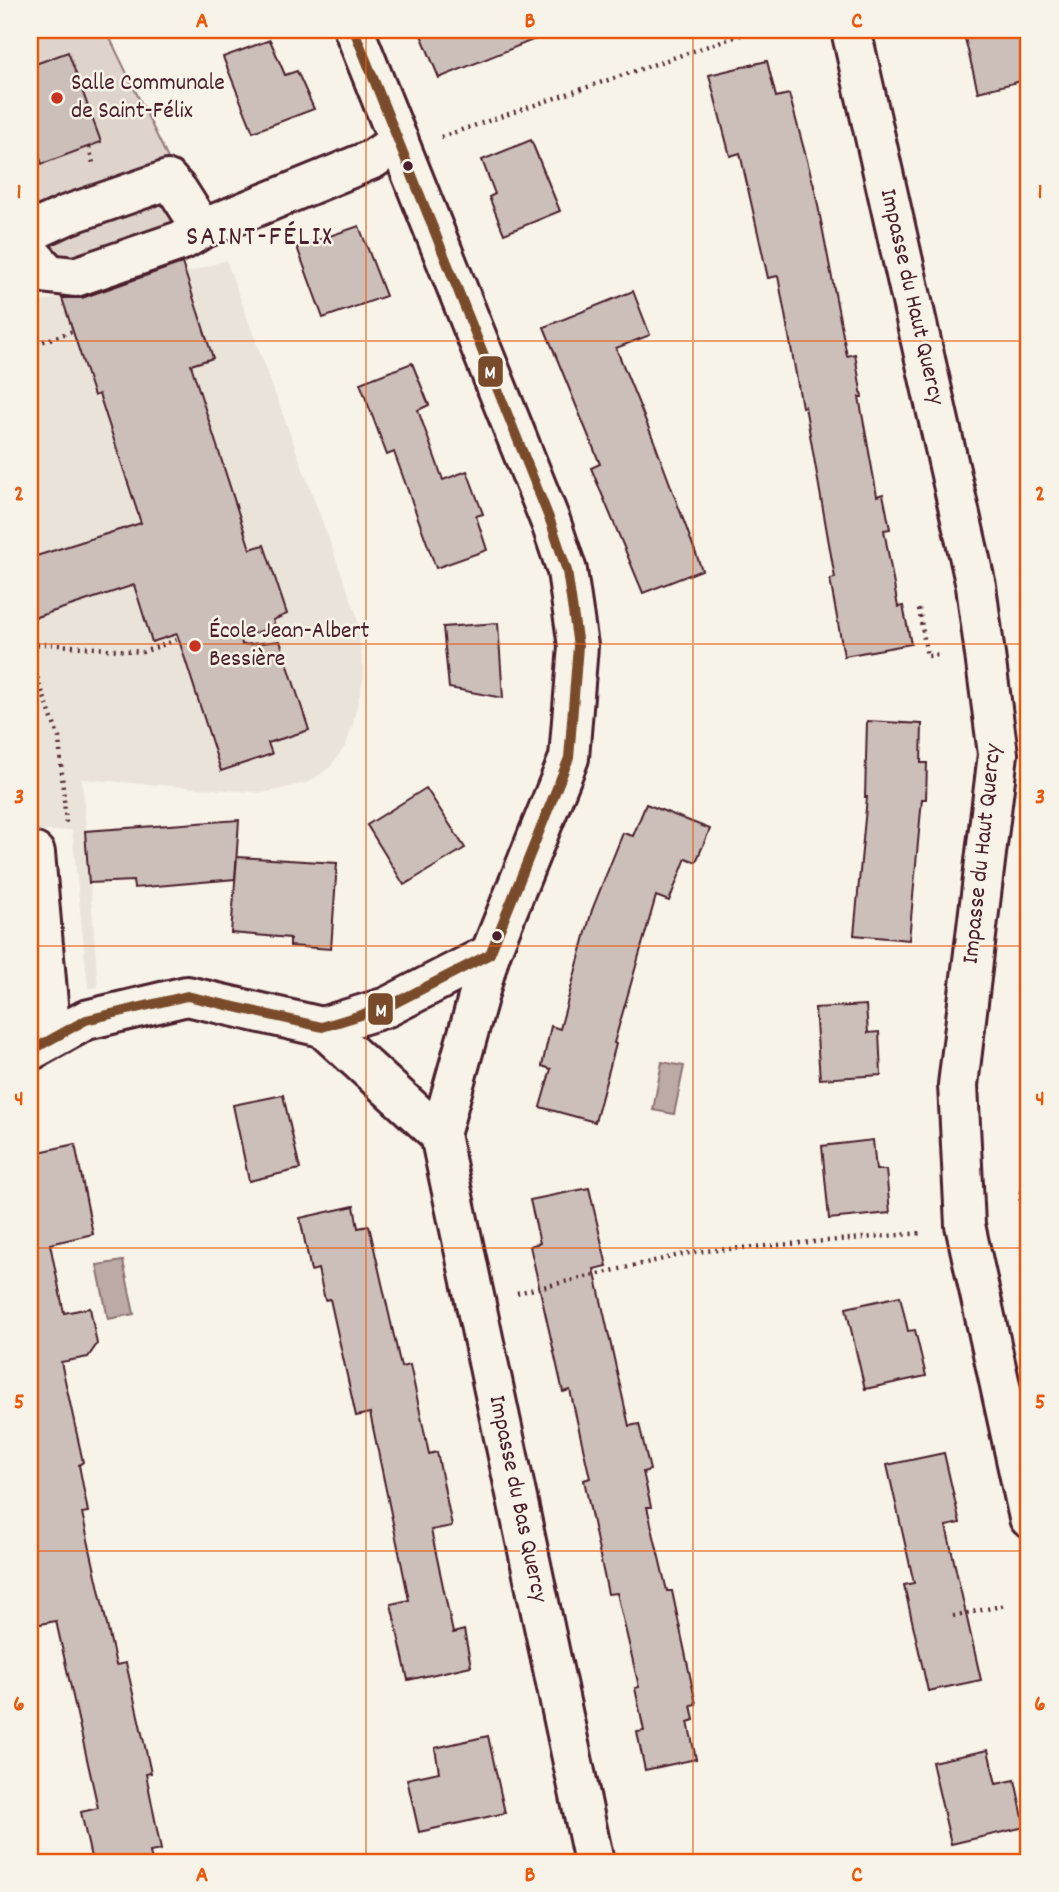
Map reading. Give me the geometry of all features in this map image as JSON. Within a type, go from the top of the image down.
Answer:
[{"type":"street","name":"Impasse du Bas Quercy","points":[[354,30],[417,140],[567,571],[578,646],[569,758],[490,954],[440,1135],[594,1862]]},
{"type":"street","name":"Impasse du Haut Quercy","points":[[851,30],[976,586],[998,754],[958,1085],[965,1225],[1029,1518]]},
{"type":"street","points":[[30,253],[49,274],[75,277],[183,240],[202,229],[417,140]]},
{"type":"street","points":[[30,232],[67,215],[168,180],[202,229]]},
{"type":"street","points":[[30,854],[35,853],[40,1044],[86,1020],[187,996],[322,1027],[440,1135]]},
{"type":"street","points":[[322,1027],[387,1007],[490,954]]},
{"type":"path","points":[[417,140],[755,30]]},
{"type":"path","points":[[30,346],[73,331]]},
{"type":"path","points":[[919,609],[927,656],[946,655]]},
{"type":"path","points":[[30,645],[47,643],[143,652],[179,639]]},
{"type":"path","points":[[30,658],[59,738],[66,829]]},
{"type":"path","points":[[1026,1228],[1020,1196],[1021,1192],[1029,1191]]},
{"type":"path","points":[[507,1296],[693,1252],[922,1233]]},
{"type":"path","points":[[953,1616],[1006,1605]]},
{"type":"shaded area","points":[[30,30],[106,30],[202,229],[30,291]]},
{"type":"shaded area","name":"École Jean-Albert Bessière","points":[[180,255],[186,273],[226,260],[357,616],[364,676],[346,745],[330,767],[309,782],[265,793],[82,779],[98,987],[88,988],[72,830],[30,832],[30,306],[61,296],[61,293]]},
{"type":"shaded area","points":[[662,1062],[684,1066],[674,1114],[653,1110]]},
{"type":"shaded area","points":[[123,1261],[134,1314],[108,1319],[97,1265]]},
{"type":"building","points":[[419,30],[555,30],[555,31],[439,78]]},
{"type":"building","points":[[963,30],[1029,30],[1029,79],[978,92]]},
{"type":"building","points":[[270,40],[285,75],[297,71],[314,109],[253,132],[223,57]]},
{"type":"building","name":"Salle Communale de Saint-Félix","points":[[68,52],[101,142],[42,164],[30,130],[30,66]]},
{"type":"building","points":[[767,61],[776,97],[789,94],[815,190],[847,356],[855,354],[862,397],[859,397],[877,496],[883,494],[890,529],[884,530],[898,607],[903,606],[911,644],[844,656],[830,579],[835,578],[805,406],[802,407],[778,276],[768,278],[740,153],[730,156],[709,75]]},
{"type":"building","points":[[531,140],[560,211],[504,234],[489,197],[495,194],[482,160]]},
{"type":"building","points":[[359,226],[386,296],[323,318],[297,247]]},
{"type":"building","points":[[182,263],[213,358],[191,365],[250,549],[264,545],[287,614],[273,620],[275,626],[241,638],[242,645],[280,641],[309,730],[268,743],[272,754],[221,771],[177,634],[152,642],[134,585],[30,619],[30,558],[141,523],[99,394],[94,396],[62,298],[82,298]]},
{"type":"building","points":[[633,291],[650,335],[616,348],[702,570],[643,593],[591,468],[600,464],[544,327]]},
{"type":"building","points":[[412,363],[429,405],[418,410],[443,480],[467,471],[483,514],[476,516],[487,550],[436,568],[394,452],[387,455],[360,383]]},
{"type":"building","points":[[498,623],[503,698],[449,688],[443,627]]},
{"type":"building","points":[[867,721],[922,724],[921,763],[927,763],[926,799],[922,799],[909,940],[854,935],[867,797]]},
{"type":"building","points":[[426,788],[465,848],[404,885],[367,825]]},
{"type":"building","points":[[646,804],[710,829],[696,862],[686,858],[669,901],[656,896],[614,1043],[616,1044],[595,1122],[540,1107],[551,1069],[542,1066],[551,1026],[560,1029],[592,910],[623,833],[633,836]]},
{"type":"building","points":[[239,820],[235,879],[134,888],[133,881],[89,883],[85,831]]},
{"type":"building","points":[[237,857],[337,863],[331,949],[290,946],[290,938],[231,933]]},
{"type":"building","points":[[866,1005],[868,1033],[879,1032],[881,1075],[820,1079],[815,1008]]},
{"type":"building","points":[[283,1095],[300,1169],[249,1181],[233,1105]]},
{"type":"building","points":[[873,1140],[876,1170],[886,1170],[890,1213],[829,1219],[822,1146]]},
{"type":"building","points":[[75,1144],[93,1234],[50,1244],[64,1313],[90,1308],[97,1344],[88,1357],[61,1362],[83,1462],[79,1465],[88,1512],[82,1513],[116,1665],[126,1663],[151,1773],[146,1774],[161,1850],[150,1852],[152,1862],[92,1862],[81,1812],[98,1808],[56,1621],[30,1626],[30,1154]]},
{"type":"building","points":[[589,1188],[607,1266],[594,1269],[629,1426],[639,1424],[650,1470],[643,1472],[651,1507],[647,1507],[667,1591],[672,1591],[696,1704],[691,1705],[694,1720],[688,1722],[696,1759],[645,1770],[637,1732],[644,1731],[635,1688],[639,1687],[617,1593],[608,1594],[584,1480],[590,1478],[570,1390],[563,1392],[530,1246],[540,1243],[530,1200]]},
{"type":"building","points":[[354,1206],[358,1228],[369,1226],[401,1367],[410,1365],[429,1454],[437,1452],[452,1526],[431,1530],[453,1633],[464,1630],[471,1666],[408,1680],[391,1604],[409,1600],[370,1413],[356,1416],[330,1299],[325,1300],[318,1269],[311,1271],[300,1218]]},
{"type":"building","points":[[900,1296],[908,1331],[915,1330],[926,1376],[865,1389],[846,1308]]},
{"type":"building","points":[[944,1453],[960,1523],[946,1526],[981,1680],[928,1691],[904,1585],[914,1583],[887,1465]]},
{"type":"building","points":[[488,1736],[505,1813],[419,1832],[407,1779],[439,1772],[435,1748]]},
{"type":"building","points":[[988,1750],[996,1784],[1015,1780],[1025,1827],[951,1844],[932,1762]]},
{"type":"transit line","name":"M","points":[[30,1051],[86,1020],[187,996],[322,1027],[387,1007],[490,954],[569,758],[578,646],[567,571],[551,523],[354,30]]},
{"type":"place","name":"Salle Communale de Saint-Félix","points":[[57,98]]},
{"type":"place","name":"École Jean-Albert Bessière","points":[[195,646]]},
{"type":"district","name":"SAINT-FÉLIX","points":[[260,239]]}]
